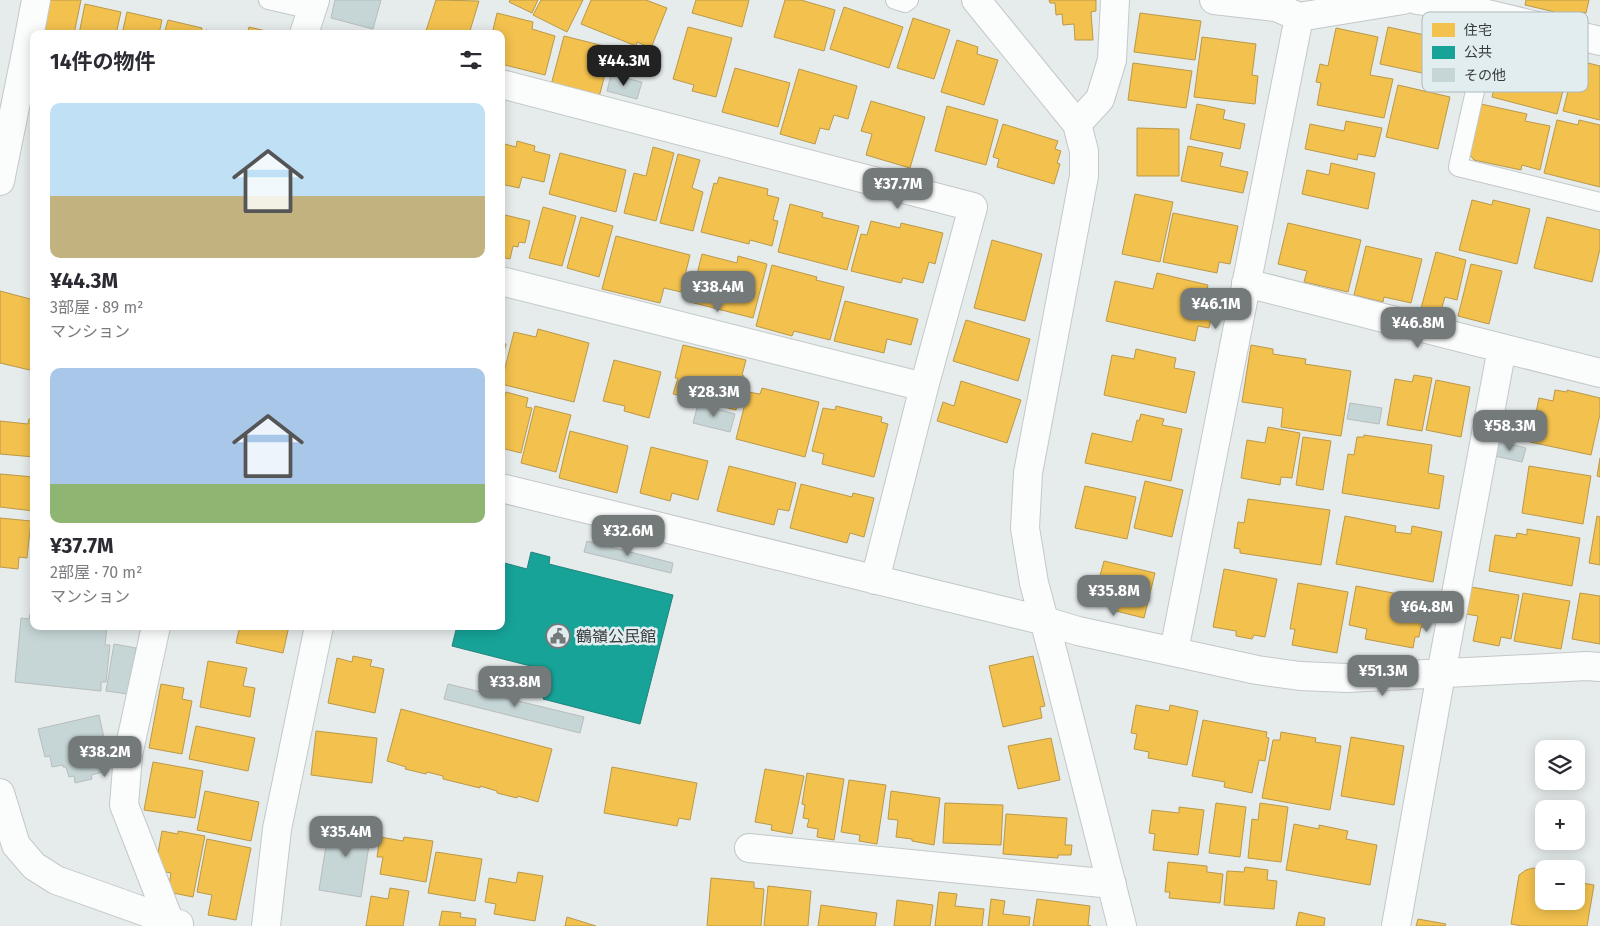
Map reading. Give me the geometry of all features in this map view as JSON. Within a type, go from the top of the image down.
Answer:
[{"type":"street","points":[[31,30],[36,0]]},
{"type":"street","points":[[976,0],[1076,124],[1084,151],[1084,176],[1028,473],[1025,528],[1034,583],[1122,926]]},
{"type":"street","points":[[1076,124],[1100,100],[1112,60],[1115,0]]},
{"type":"street","points":[[1214,0],[1276,7],[1299,17],[1403,0]]},
{"type":"street","points":[[1417,0],[1437,2],[1479,12]]},
{"type":"street","points":[[1174,651],[1299,17]]},
{"type":"street","points":[[0,181],[30,36]]},
{"type":"street","points":[[505,85],[973,207],[924,387],[875,580]]},
{"type":"street","points":[[505,282],[924,387]]},
{"type":"street","points":[[1246,283],[1600,372]]},
{"type":"street","points":[[1396,926],[1502,348]]},
{"type":"street","points":[[505,489],[1045,621],[1078,631],[1257,670],[1300,676],[1347,678],[1587,666],[1600,667]]},
{"type":"street","points":[[155,630],[128,755],[124,805],[177,923]]},
{"type":"street","points":[[266,926],[277,829],[318,630]]},
{"type":"street","points":[[0,792],[16,845],[34,866],[56,880],[177,923]]},
{"type":"street","points":[[750,848],[1112,884]]},
{"type":"lane","points":[[268,0],[310,15]]},
{"type":"lane","points":[[895,0],[905,3],[909,0]]},
{"type":"lane","points":[[1475,92],[1458,167],[1600,202]]},
{"type":"building: 住宅","points":[[45,0],[81,0],[75,30],[39,30]]},
{"type":"building: 住宅","points":[[436,0],[479,1],[470,30],[426,30]]},
{"type":"building: 住宅","points":[[510,0],[538,0],[532,13],[509,2]]},
{"type":"building: 住宅","points":[[541,0],[583,0],[567,32],[533,15]]},
{"type":"building: 住宅","points":[[591,0],[646,0],[667,8],[651,48],[637,42],[636,46],[581,24]]},
{"type":"building: 住宅","points":[[696,0],[749,0],[742,27],[692,13]]},
{"type":"building: 住宅","points":[[785,0],[801,0],[835,10],[824,51],[774,37]]},
{"type":"building: 住宅","points":[[1049,0],[1096,0],[1096,11],[1091,12],[1093,40],[1075,40],[1074,24],[1063,25],[1062,14],[1056,15],[1055,3],[1050,3]]},
{"type":"building: 住宅","points":[[1526,0],[1589,0],[1586,12],[1555,12],[1525,5]]},
{"type":"building: 住宅","points":[[85,4],[121,12],[117,30],[80,30]]},
{"type":"building: 住宅","points":[[844,7],[903,27],[889,68],[830,49]]},
{"type":"building: 住宅","points":[[127,12],[162,20],[160,30],[123,30]]},
{"type":"building: 住宅","points":[[497,13],[533,22],[532,29],[555,36],[545,75],[505,65],[505,30],[493,30]]},
{"type":"building: 住宅","points":[[1140,13],[1201,21],[1195,60],[1134,52]]},
{"type":"building: 住宅","points":[[913,18],[950,30],[934,79],[897,68]]},
{"type":"building: 住宅","points":[[168,20],[202,28],[202,30],[165,30]]},
{"type":"building: 住宅","points":[[249,27],[262,30],[248,30]]},
{"type":"building: 住宅","points":[[688,27],[732,38],[716,97],[692,91],[694,85],[673,79]]},
{"type":"building: 住宅","points":[[1388,27],[1422,34],[1422,73],[1380,64]]},
{"type":"building: 住宅","points":[[1336,28],[1378,37],[1370,75],[1393,79],[1384,118],[1317,105],[1321,83],[1316,82],[1320,64],[1328,66]]},
{"type":"building: 住宅","points":[[564,36],[612,48],[599,97],[551,85]]},
{"type":"building: 住宅","points":[[1202,37],[1256,44],[1252,75],[1258,76],[1255,104],[1194,97]]},
{"type":"building: 住宅","points":[[957,40],[978,47],[977,54],[998,60],[984,105],[941,92]]},
{"type":"building: 住宅","points":[[1133,63],[1192,71],[1186,108],[1128,100]]},
{"type":"building: 住宅","points":[[1588,63],[1600,66],[1600,120],[1563,111],[1568,92],[1588,92]]},
{"type":"building: 住宅","points":[[735,68],[790,83],[778,127],[722,112]]},
{"type":"building: 住宅","points":[[799,69],[857,86],[848,119],[834,115],[829,130],[820,128],[815,144],[780,134]]},
{"type":"building: 住宅","points":[[1398,85],[1450,97],[1438,149],[1386,137]]},
{"type":"building: 住宅","points":[[1493,92],[1563,92],[1557,114],[1492,97]]},
{"type":"building: 住宅","points":[[871,101],[925,117],[910,168],[866,155],[872,134],[861,131]]},
{"type":"building: 住宅","points":[[1197,104],[1225,110],[1223,119],[1245,124],[1240,149],[1190,139]]},
{"type":"building: 住宅","points":[[1481,104],[1527,114],[1525,121],[1550,126],[1540,170],[1522,165],[1521,170],[1474,160],[1470,155]]},
{"type":"building: 住宅","points":[[947,106],[998,120],[986,165],[935,151]]},
{"type":"building: 住宅","points":[[1557,120],[1578,125],[1579,120],[1600,125],[1600,187],[1544,173]]},
{"type":"building: 住宅","points":[[1346,121],[1382,128],[1375,157],[1358,154],[1357,160],[1305,149],[1310,124],[1344,131]]},
{"type":"building: 住宅","points":[[1003,124],[1058,141],[1055,149],[1061,151],[1057,163],[1060,164],[1054,184],[997,167],[999,159],[993,157]]},
{"type":"building: 住宅","points":[[1137,128],[1179,129],[1179,176],[1137,176]]},
{"type":"building: 住宅","points":[[517,141],[535,146],[534,151],[550,155],[544,182],[522,177],[519,188],[505,185],[505,144],[516,147]]},
{"type":"building: 住宅","points":[[1188,146],[1223,153],[1220,166],[1248,172],[1243,193],[1181,181]]},
{"type":"building: 住宅","points":[[653,147],[674,153],[656,221],[624,213],[634,173],[646,176]]},
{"type":"building: 住宅","points":[[560,153],[626,170],[616,212],[549,194]]},
{"type":"building: 住宅","points":[[678,154],[700,160],[692,188],[703,192],[693,231],[660,223]]},
{"type":"building: 住宅","points":[[1331,163],[1375,173],[1368,209],[1302,194],[1307,170],[1329,175]]},
{"type":"building: 住宅","points":[[719,177],[768,189],[767,195],[779,198],[773,220],[778,221],[772,246],[750,240],[749,244],[701,232],[714,183],[717,184]]},
{"type":"building: 住宅","points":[[1135,194],[1173,202],[1160,262],[1122,254]]},
{"type":"building: 住宅","points":[[1472,200],[1492,205],[1493,200],[1530,209],[1517,264],[1459,250]]},
{"type":"building: 住宅","points":[[790,204],[823,213],[822,217],[859,226],[847,270],[778,252]]},
{"type":"building: 住宅","points":[[543,207],[576,216],[562,266],[529,258]]},
{"type":"building: 住宅","points":[[1173,213],[1238,226],[1230,264],[1219,262],[1217,273],[1163,262]]},
{"type":"building: 住宅","points":[[505,215],[530,221],[525,243],[519,242],[518,247],[513,246],[510,259],[505,258]]},
{"type":"building: 住宅","points":[[581,217],[613,226],[599,277],[567,268]]},
{"type":"building: 住宅","points":[[1547,217],[1600,230],[1600,249],[1592,282],[1534,268]]},
{"type":"building: 住宅","points":[[871,221],[900,228],[901,223],[943,233],[935,264],[929,262],[923,283],[903,278],[901,283],[851,271],[861,234],[867,235]]},
{"type":"building: 住宅","points":[[1288,223],[1361,240],[1348,292],[1304,282],[1307,271],[1278,264]]},
{"type":"building: 住宅","points":[[616,236],[690,255],[681,292],[664,288],[660,303],[602,289]]},
{"type":"building: 住宅","points":[[992,240],[1042,254],[1025,321],[974,308]]},
{"type":"building: 住宅","points":[[1366,246],[1422,259],[1411,303],[1384,297],[1383,302],[1354,295]]},
{"type":"building: 住宅","points":[[1436,252],[1466,260],[1457,300],[1445,297],[1439,317],[1420,312]]},
{"type":"building: 住宅","points":[[702,254],[737,263],[738,256],[767,264],[753,318],[690,302]]},
{"type":"building: 住宅","points":[[1471,264],[1502,271],[1489,324],[1458,316]]},
{"type":"building: 住宅","points":[[772,265],[817,277],[816,280],[844,287],[830,340],[794,331],[792,336],[756,326]]},
{"type":"building: 住宅","points":[[1157,273],[1208,285],[1203,307],[1213,310],[1209,328],[1198,326],[1195,341],[1106,321],[1115,281],[1153,289]]},
{"type":"building: 住宅","points":[[0,291],[30,299],[30,370],[0,363]]},
{"type":"building: 住宅","points":[[845,301],[918,319],[911,345],[887,339],[884,353],[834,341]]},
{"type":"building: 住宅","points":[[966,320],[1030,339],[1018,381],[953,361]]},
{"type":"building: 住宅","points":[[538,329],[589,343],[574,402],[505,385],[505,368],[514,332],[536,337]]},
{"type":"building: 住宅","points":[[683,345],[746,360],[736,410],[673,394],[678,378],[675,378]]},
{"type":"building: 住宅","points":[[1251,345],[1273,349],[1273,354],[1306,359],[1305,364],[1351,371],[1341,436],[1281,427],[1283,408],[1242,402]]},
{"type":"building: 住宅","points":[[1136,349],[1176,358],[1174,368],[1195,372],[1186,413],[1104,395],[1112,355],[1134,359]]},
{"type":"building: 住宅","points":[[614,360],[661,372],[649,418],[624,411],[625,406],[603,401]]},
{"type":"building: 住宅","points":[[1414,375],[1432,378],[1422,431],[1387,425],[1395,379],[1412,382]]},
{"type":"building: 住宅","points":[[1436,380],[1470,387],[1461,437],[1426,430]]},
{"type":"building: 住宅","points":[[961,381],[1021,400],[1007,443],[937,421],[943,402],[954,406]]},
{"type":"building: 住宅","points":[[762,388],[819,402],[805,457],[736,439],[748,392],[760,394]]},
{"type":"building: 住宅","points":[[1555,390],[1567,392],[1567,390],[1600,398],[1600,414],[1591,455],[1530,442],[1539,398],[1553,401]]},
{"type":"building: 住宅","points":[[506,392],[528,398],[526,407],[532,408],[521,453],[505,449]]},
{"type":"building: 住宅","points":[[535,406],[571,415],[556,472],[521,463]]},
{"type":"building: 住宅","points":[[836,406],[882,417],[881,422],[888,424],[874,477],[822,464],[824,454],[812,451],[823,408],[835,410]]},
{"type":"building: 住宅","points":[[1141,414],[1164,419],[1162,425],[1182,429],[1171,481],[1085,463],[1092,433],[1132,442],[1137,420],[1139,421]]},
{"type":"building: 住宅","points":[[30,419],[30,457],[0,454],[0,421],[28,424]]},
{"type":"building: 住宅","points":[[1268,427],[1300,433],[1292,478],[1281,477],[1280,485],[1241,478],[1247,440],[1265,443]]},
{"type":"building: 住宅","points":[[570,431],[628,446],[617,493],[559,478]]},
{"type":"building: 住宅","points":[[1364,435],[1432,445],[1428,473],[1444,476],[1439,509],[1342,493],[1348,454],[1354,455],[1357,437],[1364,437]]},
{"type":"building: 住宅","points":[[1303,437],[1331,441],[1323,490],[1296,485]]},
{"type":"building: 住宅","points":[[651,447],[708,461],[698,500],[672,493],[670,501],[640,493]]},
{"type":"building: 住宅","points":[[1600,458],[1600,477],[1597,476]]},
{"type":"building: 住宅","points":[[729,466],[796,483],[789,511],[778,509],[774,525],[717,511]]},
{"type":"building: 住宅","points":[[1529,466],[1591,476],[1583,524],[1522,513]]},
{"type":"building: 住宅","points":[[0,474],[30,477],[30,511],[0,507]]},
{"type":"building: 住宅","points":[[1145,481],[1183,490],[1172,537],[1134,528]]},
{"type":"building: 住宅","points":[[801,484],[852,497],[853,493],[874,498],[864,537],[850,533],[847,543],[790,528]]},
{"type":"building: 住宅","points":[[1085,486],[1136,497],[1127,539],[1075,528]]},
{"type":"building: 住宅","points":[[1248,499],[1330,510],[1321,565],[1240,553],[1240,549],[1234,548],[1238,522],[1244,523]]},
{"type":"building: 住宅","points":[[1345,516],[1396,526],[1395,532],[1411,534],[1412,526],[1442,532],[1433,582],[1336,564]]},
{"type":"building: 住宅","points":[[1597,516],[1600,517],[1600,565],[1589,563]]},
{"type":"building: 住宅","points":[[0,518],[30,521],[27,558],[19,557],[18,569],[0,567]]},
{"type":"building: 住宅","points":[[1527,529],[1580,538],[1572,586],[1489,571],[1495,535],[1516,538],[1517,533],[1527,535]]},
{"type":"building: 住宅","points":[[1104,561],[1155,573],[1144,618],[1112,610],[1114,599],[1104,596],[1106,585],[1098,583]]},
{"type":"building: 住宅","points":[[1224,569],[1277,579],[1265,637],[1254,635],[1252,639],[1236,636],[1236,631],[1213,627]]},
{"type":"building: 住宅","points":[[1298,583],[1348,592],[1337,653],[1292,645],[1295,629],[1290,629]]},
{"type":"building: 住宅","points":[[1356,586],[1425,599],[1424,604],[1430,605],[1426,627],[1421,627],[1419,637],[1415,637],[1413,648],[1365,639],[1367,629],[1349,625]]},
{"type":"building: 住宅","points":[[1471,587],[1519,595],[1511,639],[1501,637],[1499,646],[1473,641],[1478,616],[1466,614]]},
{"type":"building: 住宅","points":[[1523,593],[1570,601],[1561,649],[1514,641]]},
{"type":"building: 住宅","points":[[1580,593],[1600,596],[1600,644],[1572,639]]},
{"type":"building: 住宅","points":[[239,630],[288,630],[283,653],[236,643]]},
{"type":"building: 住宅","points":[[353,656],[372,660],[370,666],[384,669],[375,713],[328,703],[337,658],[352,662]]},
{"type":"building: 住宅","points":[[1033,656],[1045,706],[1040,707],[1042,718],[1003,727],[989,666]]},
{"type":"building: 住宅","points":[[208,661],[247,668],[243,686],[255,688],[250,717],[200,707]]},
{"type":"building: 住宅","points":[[161,684],[184,688],[182,699],[192,701],[182,754],[149,748]]},
{"type":"building: 住宅","points":[[1136,705],[1169,711],[1170,705],[1198,711],[1187,765],[1148,758],[1149,752],[1134,749],[1137,734],[1131,733]]},
{"type":"building: 住宅","points":[[401,709],[552,749],[538,802],[518,796],[517,798],[497,793],[497,791],[480,786],[480,788],[443,779],[443,776],[427,772],[426,774],[405,769],[406,767],[387,761]]},
{"type":"building: 住宅","points":[[1203,720],[1267,732],[1266,737],[1269,738],[1265,761],[1259,760],[1252,793],[1224,787],[1225,782],[1192,776]]},
{"type":"building: 住宅","points":[[196,726],[255,738],[248,771],[189,759]]},
{"type":"building: 住宅","points":[[316,731],[377,738],[372,783],[311,775]]},
{"type":"building: 住宅","points":[[1281,732],[1316,738],[1315,742],[1341,746],[1330,810],[1262,798],[1273,740],[1280,740]]},
{"type":"building: 住宅","points":[[1351,737],[1404,746],[1394,805],[1341,796]]},
{"type":"building: 住宅","points":[[1051,738],[1060,780],[1018,789],[1008,746]]},
{"type":"building: 住宅","points":[[153,762],[203,771],[195,818],[144,810]]},
{"type":"building: 住宅","points":[[612,767],[697,783],[690,820],[679,818],[677,826],[604,813]]},
{"type":"building: 住宅","points":[[765,769],[804,776],[792,834],[771,830],[772,825],[755,822]]},
{"type":"building: 住宅","points":[[807,773],[844,779],[834,840],[817,837],[818,829],[807,827],[809,819],[803,818],[805,805],[802,804]]},
{"type":"building: 住宅","points":[[849,780],[886,785],[877,844],[859,841],[860,835],[841,832]]},
{"type":"building: 住宅","points":[[205,791],[259,802],[251,841],[197,830]]},
{"type":"building: 住宅","points":[[891,791],[940,798],[934,845],[896,837],[898,820],[888,819]]},
{"type":"building: 住宅","points":[[945,803],[1003,805],[1001,845],[943,843]]},
{"type":"building: 住宅","points":[[1216,803],[1246,807],[1240,857],[1209,853]]},
{"type":"building: 住宅","points":[[1260,803],[1288,807],[1281,862],[1248,858],[1252,819],[1258,820]]},
{"type":"building: 住宅","points":[[1179,807],[1204,810],[1198,855],[1153,850],[1155,834],[1149,833],[1152,810],[1179,813]]},
{"type":"building: 住宅","points":[[1006,814],[1067,818],[1065,845],[1072,845],[1071,855],[1058,855],[1058,858],[1003,854]]},
{"type":"building: 住宅","points":[[1294,824],[1319,829],[1319,825],[1348,831],[1346,839],[1377,845],[1370,885],[1286,870]]},
{"type":"building: 住宅","points":[[162,831],[178,834],[178,831],[205,836],[193,897],[168,892],[171,873],[160,871],[156,864]]},
{"type":"building: 住宅","points":[[380,837],[403,841],[404,837],[433,841],[426,882],[380,874],[383,857],[377,857]]},
{"type":"building: 住宅","points":[[207,839],[251,848],[236,920],[208,915],[212,895],[197,892]]},
{"type":"building: 住宅","points":[[436,852],[482,859],[475,901],[428,893]]},
{"type":"building: 住宅","points":[[1168,862],[1207,866],[1207,872],[1223,874],[1220,903],[1169,898],[1170,892],[1165,892]]},
{"type":"building: 住宅","points":[[1245,867],[1268,870],[1267,880],[1277,881],[1274,909],[1224,905],[1227,871],[1244,872]]},
{"type":"building: 住宅","points":[[1535,868],[1535,910],[1585,910],[1585,884],[1594,885],[1587,926],[1522,926],[1511,924],[1519,875],[1526,870]]},
{"type":"building: 住宅","points":[[518,872],[543,876],[535,921],[494,914],[496,904],[485,902],[489,878],[516,883]]},
{"type":"building: 住宅","points":[[711,878],[754,882],[754,888],[764,889],[761,926],[707,926]]},
{"type":"building: 住宅","points":[[768,886],[811,891],[808,926],[764,926]]},
{"type":"building: 住宅","points":[[390,888],[409,891],[403,926],[366,926],[371,896],[388,899]]},
{"type":"building: 住宅","points":[[939,892],[957,894],[955,906],[984,909],[982,926],[935,926]]},
{"type":"building: 住宅","points":[[991,899],[1005,901],[1003,914],[1030,917],[1029,926],[988,926]]},
{"type":"building: 住宅","points":[[1037,899],[1090,906],[1088,925],[1091,926],[1033,926]]},
{"type":"building: 住宅","points":[[897,900],[933,905],[930,926],[894,926]]},
{"type":"building: 住宅","points":[[821,905],[877,913],[875,926],[818,926]]},
{"type":"building: 住宅","points":[[442,911],[461,913],[460,917],[476,919],[475,926],[439,926]]},
{"type":"building: 住宅","points":[[1299,912],[1325,918],[1324,926],[1296,926]]},
{"type":"building: 住宅","points":[[567,917],[596,926],[565,926]]},
{"type":"building: 住宅","points":[[1418,919],[1446,924],[1445,926],[1416,926]]},
{"type":"building: 公共","name":"鶴嶺公民館","points":[[531,552],[550,557],[549,564],[673,595],[640,724],[543,699],[550,671],[452,646],[456,630],[505,630],[505,563],[527,569]]},
{"type":"building: その他","points":[[335,0],[381,0],[373,29],[331,18]]},
{"type":"building: その他","points":[[611,75],[642,82],[637,99],[607,91]]},
{"type":"building: その他","points":[[1350,403],[1382,408],[1379,424],[1347,419]]},
{"type":"building: その他","points":[[698,404],[735,414],[730,432],[693,423]]},
{"type":"building: その他","points":[[1498,441],[1526,448],[1522,462],[1495,456]]},
{"type":"building: その他","points":[[587,541],[673,563],[671,573],[584,552]]},
{"type":"building: その他","points":[[30,614],[30,630],[107,630],[105,645],[110,645],[106,682],[101,682],[101,691],[15,682],[21,618],[29,619]]},
{"type":"building: その他","points":[[114,644],[136,648],[128,694],[106,691]]},
{"type":"building: その他","points":[[448,684],[584,717],[580,733],[444,699]]},
{"type":"building: その他","points":[[99,715],[109,761],[101,763],[103,772],[91,775],[92,779],[75,783],[74,776],[69,777],[66,767],[63,767],[63,765],[52,767],[50,756],[45,757],[38,729]]},
{"type":"building: その他","points":[[330,820],[372,826],[361,897],[319,890]]},
{"type":"place","name":"鶴嶺公民館","points":[[558,636]]}]
